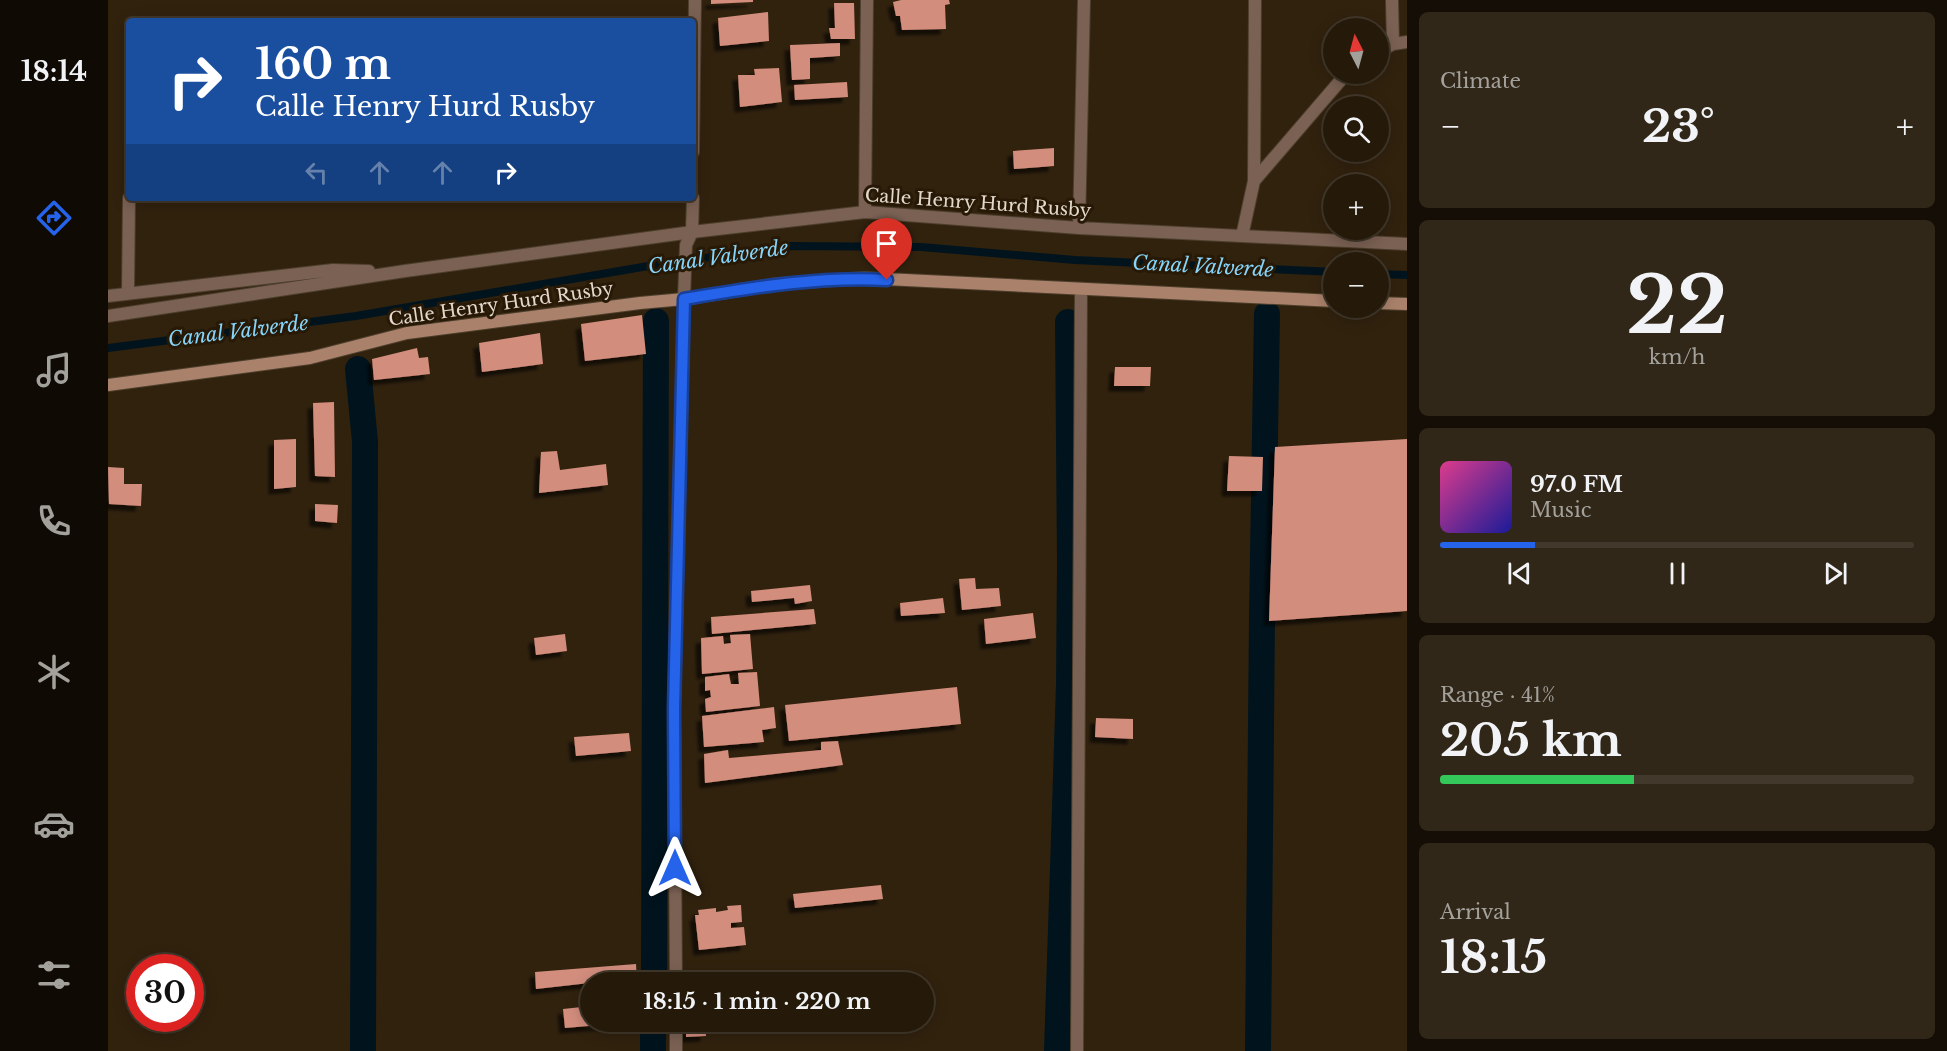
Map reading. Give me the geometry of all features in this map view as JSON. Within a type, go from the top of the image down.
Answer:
[{"type":"street","points":[[695,0],[695,18]]},
{"type":"street","points":[[865,212],[867,0]]},
{"type":"street","points":[[1079,228],[1084,0]]},
{"type":"street","points":[[1242,236],[1254,181],[1255,0]]},
{"type":"street","points":[[1392,0],[1393,44]]},
{"type":"street","points":[[1389,46],[1407,42]]},
{"type":"street","points":[[1254,181],[1337,84]]},
{"type":"street","points":[[128,293],[129,201]]},
{"type":"street","points":[[676,972],[674,709],[684,278],[686,245],[692,232],[693,201]]},
{"type":"street","name":"Calle Henry Hurd Rusby","points":[[108,316],[405,271],[692,232],[865,212],[1079,228],[1407,243]]},
{"type":"street","name":"Calle Henry Hurd Rusby","points":[[108,296],[333,270],[405,271]]},
{"type":"street","name":"Calle Henry Hurd Rusby","points":[[108,385],[310,358],[407,333],[684,299],[777,284],[865,278],[1323,301]]},
{"type":"street","points":[[1077,1051],[1081,290]]},
{"type":"street","points":[[1389,303],[1407,304]]},
{"type":"street","points":[[676,1032],[676,1051]]},
{"type":"building","points":[[711,0],[753,0],[753,2],[711,4]]},
{"type":"building","points":[[949,0],[950,4],[945,5],[946,29],[902,30],[900,16],[896,16],[893,2]]},
{"type":"building","points":[[834,3],[854,3],[855,39],[831,39],[829,28],[835,28]]},
{"type":"building","points":[[768,12],[769,41],[720,46],[718,18]]},
{"type":"building","points":[[840,43],[840,56],[810,58],[810,79],[792,80],[790,45]]},
{"type":"building","points":[[779,68],[782,102],[740,107],[738,75],[755,75],[754,69]]},
{"type":"building","points":[[847,82],[848,97],[795,100],[794,85]]},
{"type":"building","points":[[1054,148],[1054,166],[1014,169],[1013,151]]},
{"type":"building","points":[[642,315],[646,354],[585,361],[581,324]]},
{"type":"building","points":[[540,333],[543,364],[482,372],[479,343]]},
{"type":"building","points":[[417,348],[419,358],[428,357],[430,374],[374,380],[372,359]]},
{"type":"building","points":[[1115,367],[1151,367],[1150,386],[1114,386]]},
{"type":"building","points":[[334,402],[335,477],[315,476],[313,403]]},
{"type":"building","points":[[296,439],[296,487],[274,489],[274,440]]},
{"type":"building","points":[[1407,439],[1407,611],[1269,621],[1275,447]]},
{"type":"building","points":[[557,451],[560,470],[606,464],[608,485],[539,493],[541,452]]},
{"type":"building","points":[[1229,456],[1263,457],[1262,491],[1227,491]]},
{"type":"building","points":[[108,467],[124,468],[124,484],[142,484],[141,506],[109,504]]},
{"type":"building","points":[[315,504],[338,505],[337,523],[315,521]]},
{"type":"building","points":[[975,578],[976,589],[999,588],[1001,606],[962,610],[959,579]]},
{"type":"building","points":[[810,585],[812,601],[795,604],[794,598],[752,602],[751,591]]},
{"type":"building","points":[[943,598],[945,613],[901,616],[900,603]]},
{"type":"building","points":[[814,609],[816,624],[712,634],[711,617]]},
{"type":"building","points":[[1033,613],[1036,638],[986,644],[984,619]]},
{"type":"building","points":[[565,634],[567,651],[536,655],[534,638]]},
{"type":"building","points":[[750,634],[753,669],[702,674],[701,638],[723,636],[724,644],[731,643],[730,635]]},
{"type":"building","points":[[757,672],[760,706],[706,712],[705,699],[711,697],[710,690],[705,691],[705,677],[729,674],[731,684],[739,684],[738,673]]},
{"type":"building","points":[[957,687],[961,724],[789,741],[785,705]]},
{"type":"building","points":[[774,707],[776,728],[762,730],[764,742],[704,747],[702,716]]},
{"type":"building","points":[[1096,718],[1133,719],[1133,739],[1095,737]]},
{"type":"building","points":[[629,733],[631,751],[576,756],[574,737]]},
{"type":"building","points":[[838,741],[843,765],[705,783],[704,754],[728,750],[729,758],[821,750],[821,742]]},
{"type":"building","points":[[881,885],[883,899],[795,908],[793,894]]},
{"type":"building","points":[[741,905],[742,922],[731,923],[731,928],[744,927],[746,945],[699,950],[695,915],[699,915],[698,910],[716,908],[716,912],[728,910],[727,906]]},
{"type":"building","points":[[636,964],[636,972],[580,972],[580,984],[536,989],[535,972]]},
{"type":"building","points":[[580,1007],[580,1027],[565,1028],[563,1009]]},
{"type":"building","points":[[686,1032],[706,1032],[706,1036],[686,1037]]},
{"type":"waterway","name":"Canal Valverde","points":[[108,348],[356,316],[660,264],[791,246],[921,247],[1075,260],[1323,271]]},
{"type":"waterway","name":"Canal Valverde","points":[[1389,274],[1407,275]]},
{"type":"waterway","points":[[1258,1051],[1267,314]]},
{"type":"waterway","points":[[654,972],[656,321]]},
{"type":"waterway","points":[[1057,1051],[1069,684],[1068,322]]},
{"type":"waterway","points":[[358,369],[365,442],[363,1051]]},
{"type":"waterway","points":[[653,1032],[653,1051]]},
{"type":"route","points":[[675,868],[674,709],[684,299],[777,284],[865,278],[887,280]]}]
